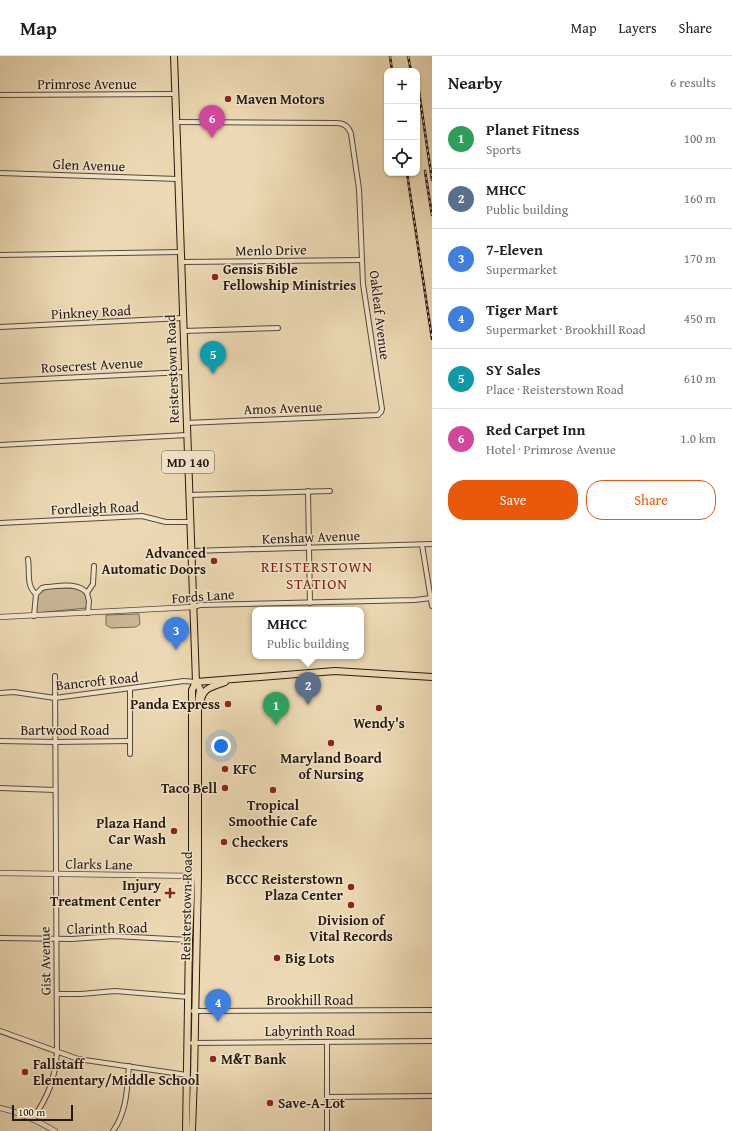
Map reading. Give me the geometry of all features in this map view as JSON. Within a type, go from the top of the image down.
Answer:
[{"type":"main road","name":"Reisterstown Road","points":[[174,56],[196,682],[200,689],[198,734],[199,812],[190,940],[186,1131]]},
{"type":"main road","points":[[196,682],[335,671],[432,677]]},
{"type":"main road","points":[[198,734],[201,698],[204,691],[232,680]]},
{"type":"main road","name":"Reisterstown Road","points":[[192,1131],[196,968],[192,790],[192,690],[196,682]]},
{"type":"main road","points":[[192,790],[196,792],[196,804],[199,812]]},
{"type":"main road","points":[[190,940],[193,942],[193,961],[196,968]]},
{"type":"street","name":"Primrose Avenue","points":[[0,96],[175,94]]},
{"type":"street","name":"Oakleaf Avenue","points":[[176,122],[336,123],[346,126],[351,134],[359,189],[364,292],[382,409],[380,414]]},
{"type":"street","name":"Glen Avenue","points":[[0,173],[178,178]]},
{"type":"street","points":[[0,255],[180,252]]},
{"type":"street","name":"Menlo Drive","points":[[181,262],[362,260]]},
{"type":"street","name":"Pinkney Road","points":[[0,327],[183,318]]},
{"type":"street","points":[[183,331],[278,328]]},
{"type":"street","name":"Rosecrest Avenue","points":[[0,381],[184,372]]},
{"type":"street","name":"Amos Avenue","points":[[186,423],[380,414]]},
{"type":"street","points":[[0,445],[187,435]]},
{"type":"street","points":[[308,491],[310,603]]},
{"type":"street","points":[[189,495],[330,491]]},
{"type":"street","name":"Fordleigh Road","points":[[0,523],[142,516],[166,522],[190,522]]},
{"type":"street","name":"Kenshaw Avenue","points":[[191,551],[432,544]]},
{"type":"street","points":[[422,545],[432,606]]},
{"type":"street","points":[[28,559],[30,585],[36,594]]},
{"type":"street","points":[[87,593],[93,584],[94,566]]},
{"type":"street","points":[[34,616],[36,594],[42,588],[53,586],[78,586],[87,593],[89,601],[88,613]]},
{"type":"street","name":"Fords Lane","points":[[0,617],[193,607],[200,605],[415,600],[431,598]]},
{"type":"street","name":"Gist Avenue","points":[[33,1119],[44,1102],[51,1087],[55,1073],[57,1052],[55,676]]},
{"type":"street","name":"Bancroft Road","points":[[0,693],[14,692],[55,698],[184,681],[196,682]]},
{"type":"street","points":[[130,689],[130,754]]},
{"type":"street","name":"Bartwood Road","points":[[0,741],[130,741]]},
{"type":"street","points":[[0,788],[55,790]]},
{"type":"street","name":"Clarks Lane","points":[[0,873],[195,876]]},
{"type":"street","name":"Clarinth Road","points":[[0,938],[56,939],[114,936],[190,940]]},
{"type":"street","points":[[56,994],[81,994],[115,991],[189,997]]},
{"type":"street","name":"Brookhill Road","points":[[189,1011],[432,1010]]},
{"type":"street","points":[[0,1031],[78,1059],[188,1075]]},
{"type":"street","name":"Labyrinth Road","points":[[188,1043],[432,1041]]},
{"type":"street","points":[[326,1042],[327,1131]]},
{"type":"street","points":[[113,1131],[121,1118],[129,1066]]},
{"type":"street","points":[[327,1097],[432,1096]]},
{"type":"street","points":[[0,1108],[33,1119],[55,1131]]},
{"type":"shaded area","points":[[47,588],[80,588],[86,597],[87,608],[35,613],[39,594]]},
{"type":"shaded area","points":[[139,614],[140,624],[136,627],[111,628],[106,625],[106,615]]},
{"type":"railway","points":[[390,56],[392,68]]},
{"type":"railway","points":[[408,56],[410,68]]},
{"type":"railway","points":[[420,98],[432,180]]},
{"type":"railway","points":[[425,171],[432,215]]},
{"type":"railway","points":[[407,176],[432,339]]},
{"type":"place","name":"Maven Motors","points":[[228,99]]},
{"type":"place","name":"Red Carpet Inn","points":[[212,138]]},
{"type":"place","name":"Gensis Bible Fellowship Ministries","points":[[215,277]]},
{"type":"place","name":"SY Sales","points":[[213,374]]},
{"type":"place","name":"Advanced Automatic Doors","points":[[214,561]]},
{"type":"place","name":"7-Eleven","points":[[176,650]]},
{"type":"place","name":"Panda Express","points":[[228,704]]},
{"type":"place","name":"MHCC","points":[[308,705]]},
{"type":"place","name":"Wendy's","points":[[379,708]]},
{"type":"place","name":"Planet Fitness","points":[[276,725]]},
{"type":"place","name":"Maryland Board of Nursing","points":[[331,743]]},
{"type":"place","name":"KFC","points":[[225,769]]},
{"type":"place","name":"Taco Bell","points":[[225,788]]},
{"type":"place","name":"Tropical Smoothie Cafe","points":[[273,790]]},
{"type":"place","name":"Plaza Hand Car Wash","points":[[174,831]]},
{"type":"place","name":"Checkers","points":[[224,842]]},
{"type":"place","name":"BCCC Reisterstown Plaza Center","points":[[351,887]]},
{"type":"place","name":"Injury Treatment Center","points":[[170,893]]},
{"type":"place","name":"Division of Vital Records","points":[[351,905]]},
{"type":"place","name":"Big Lots","points":[[277,958]]},
{"type":"place","name":"Tiger Mart","points":[[218,1022]]},
{"type":"place","name":"M&T Bank","points":[[213,1059]]},
{"type":"place","name":"Fallstaff Elementary/Middle School","points":[[25,1072]]},
{"type":"place","name":"Save-A-Lot","points":[[270,1103]]},
{"type":"district","name":"REISTERSTOWN STATION","points":[[317,574]]}]
